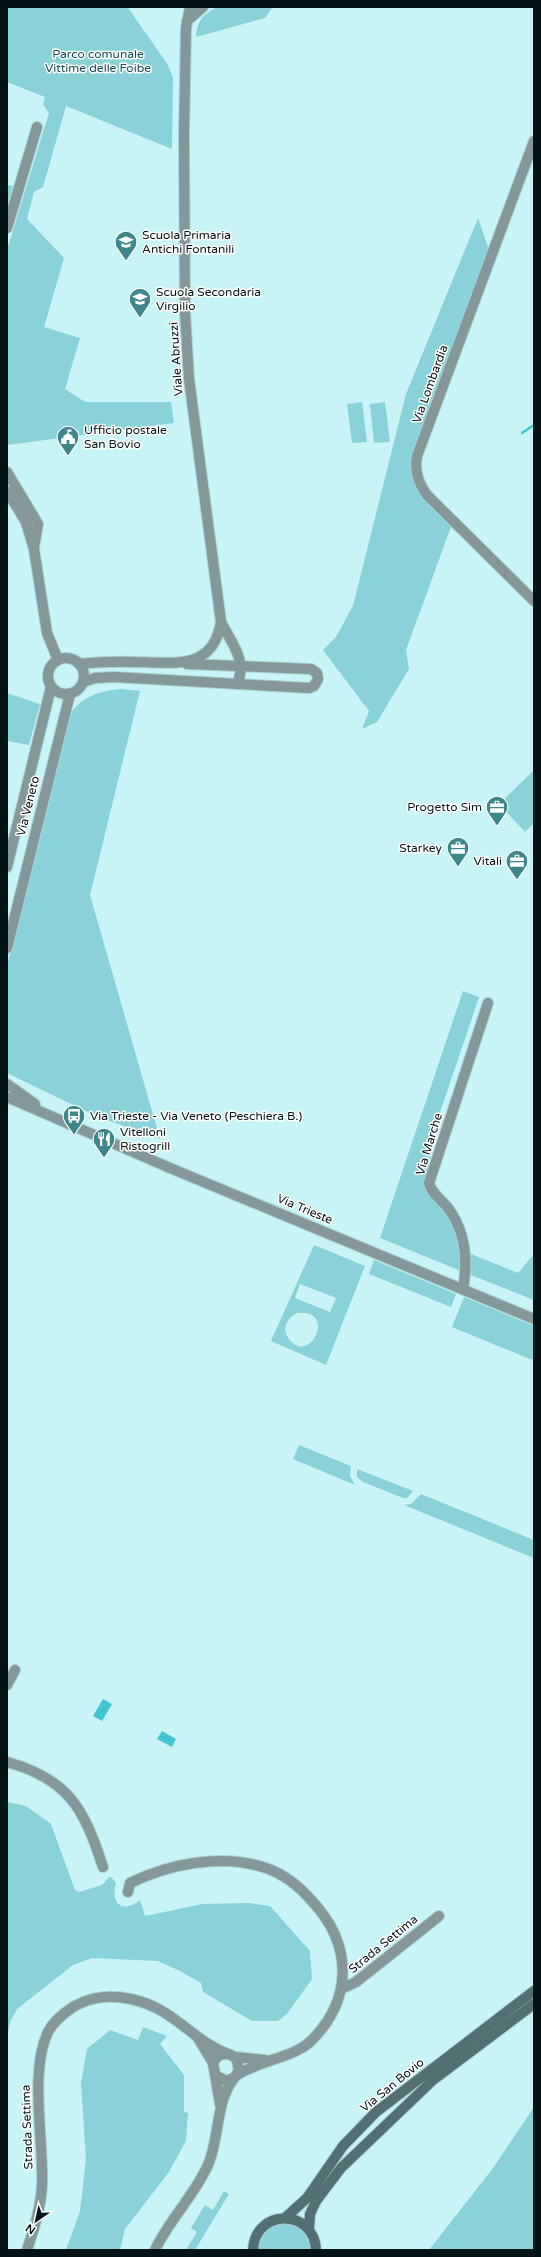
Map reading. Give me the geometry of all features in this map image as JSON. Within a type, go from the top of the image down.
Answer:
[{"type":"main road","name":"Via San Bovio","points":[[253,2250],[255,2237],[261,2228],[270,2222],[285,2218],[307,2198],[343,2146],[376,2112],[534,1991]]},
{"type":"main road","name":"Via San Bovio","points":[[316,2250],[314,2238],[309,2229],[310,2214],[316,2201],[341,2168],[433,2080],[534,2004]]},
{"type":"main road","points":[[285,2218],[300,2222],[309,2229]]},
{"type":"street","name":"Viale Abruzzi","points":[[190,7],[187,21],[183,233],[189,379],[221,622]]},
{"type":"street","points":[[187,21],[203,7]]},
{"type":"street","points":[[7,228],[37,127]]},
{"type":"street","name":"Via Lombardia","points":[[534,141],[417,456],[416,467],[419,483],[427,495],[534,601]]},
{"type":"street","points":[[7,472],[38,524],[34,549]]},
{"type":"street","points":[[7,490],[26,522],[34,549],[47,633],[58,660]]},
{"type":"street","points":[[184,664],[196,659],[211,646],[219,631],[221,622]]},
{"type":"street","points":[[221,622],[234,645],[241,666],[237,684]]},
{"type":"street","points":[[71,659],[79,664],[84,674],[83,682],[79,689],[70,694],[60,694],[51,687],[48,679],[48,670],[58,660],[71,659]]},
{"type":"street","points":[[79,664],[103,662],[311,669],[316,673],[318,679],[314,686],[309,688],[114,677],[95,678],[83,682]]},
{"type":"street","name":"Via Veneto","points":[[7,867],[51,687]]},
{"type":"street","name":"Via Veneto","points":[[7,948],[70,694]]},
{"type":"street","name":"Via Marche","points":[[463,1289],[466,1259],[461,1232],[448,1208],[429,1183],[488,1003]]},
{"type":"street","points":[[7,1084],[65,1123]]},
{"type":"street","points":[[7,1097],[65,1123]]},
{"type":"street","name":"Via Trieste","points":[[65,1123],[534,1319]]},
{"type":"street","points":[[7,1685],[15,1670]]},
{"type":"street","points":[[7,1762],[28,1768],[48,1778],[67,1793],[83,1814],[103,1867]]},
{"type":"street","name":"Strada Settima","points":[[128,1892],[130,1883],[152,1872],[173,1867],[222,1862],[265,1867],[283,1876],[305,1892],[320,1909],[334,1929],[339,1943],[342,1988],[329,2017],[310,2041],[289,2054],[267,2060],[236,2076],[228,2086],[221,2107],[216,2141],[208,2164],[196,2189],[166,2230],[155,2250]]},
{"type":"street","name":"Strada Settima","points":[[342,1988],[356,1982],[439,1916]]},
{"type":"street","name":"Strada Settima","points":[[27,2250],[38,2211],[42,2186],[38,2093],[39,2074],[45,2039],[53,2025],[67,2011],[87,2000],[104,1996],[117,1997],[143,2003],[167,2012],[217,2050],[231,2055],[267,2060]]},
{"type":"street","name":"Strada Settima","points":[[197,2036],[213,2063],[221,2107]]},
{"type":"street","points":[[213,2063],[220,2055],[231,2055],[239,2063],[236,2076],[226,2080],[215,2075]]},
{"type":"green space","name":"Parco comunale Vittime delle Foibe","points":[[7,7],[125,7],[129,9],[168,65],[173,78],[172,149],[66,106],[43,187],[34,192],[27,219],[64,258],[44,327],[80,338],[65,389],[85,402],[171,402],[174,423],[7,445],[7,250],[49,113],[43,104],[45,97],[7,82]]},
{"type":"green space","points":[[217,7],[273,7],[265,18],[196,37],[199,22],[204,16]]},
{"type":"green space","points":[[7,185],[13,186],[7,206]]},
{"type":"green space","points":[[478,218],[489,250],[414,448],[411,461],[412,473],[420,491],[426,499],[452,524],[406,650],[409,669],[377,722],[362,729],[369,711],[323,650],[336,637],[353,606],[406,394]]},
{"type":"green space","points":[[362,402],[367,442],[352,443],[347,404]]},
{"type":"green space","points":[[385,402],[390,442],[374,443],[370,404]]},
{"type":"green space","points":[[121,689],[140,691],[90,895],[160,1139],[96,1116],[7,1073],[7,966],[71,713],[81,702],[93,695]]},
{"type":"green space","points":[[7,693],[40,704],[29,745],[7,741]]},
{"type":"green space","points":[[534,770],[534,823],[525,832],[499,804]]},
{"type":"green space","points":[[463,991],[479,997],[426,1154],[432,1158],[424,1184],[428,1192],[445,1212],[453,1228],[460,1252],[461,1271],[380,1238]]},
{"type":"green space","points":[[314,1245],[365,1266],[326,1365],[271,1341]],"holes":[[[300,1284],[336,1298],[330,1312],[295,1298]],[[297,1313],[309,1314],[316,1319],[318,1326],[316,1335],[312,1342],[305,1346],[297,1346],[289,1339],[285,1331],[286,1324],[290,1318]]]},
{"type":"green space","points":[[471,1254],[518,1273],[534,1254],[534,1300],[471,1275]]},
{"type":"green space","points":[[374,1260],[456,1294],[451,1307],[369,1274]]},
{"type":"green space","points":[[464,1297],[534,1326],[534,1355],[532,1360],[452,1327]]},
{"type":"green space","points":[[299,1445],[351,1466],[350,1476],[355,1485],[293,1459]]},
{"type":"green space","points":[[357,1469],[413,1491],[407,1498],[403,1498],[363,1482],[357,1477]]},
{"type":"green space","points":[[421,1494],[534,1540],[534,1558],[404,1505],[411,1504]]},
{"type":"green space","points":[[7,1802],[26,1806],[51,1824],[75,1890],[79,1892],[102,1885],[110,1876],[116,1883],[115,1896],[119,1905],[128,1906],[140,1900],[145,1916],[203,1904],[249,1903],[270,1906],[310,1951],[312,1979],[287,2014],[278,2021],[252,2021],[203,1992],[201,1983],[158,1961],[92,1958],[73,1965],[17,2009],[10,2022],[7,2039]]},
{"type":"green space","points":[[143,2027],[167,2036],[160,2044],[184,2075],[184,2112],[188,2113],[186,2141],[169,2172],[125,2229],[120,2250],[66,2250],[80,2211],[86,2159],[81,2083],[87,2049],[110,2030],[138,2040]]},
{"type":"green space","points":[[534,2107],[534,2250],[429,2250],[493,2168]]},
{"type":"green space","points":[[224,2191],[229,2194],[195,2250],[186,2250],[197,2232],[191,2228],[205,2205],[213,2210]]},
{"type":"green space","points":[[280,2223],[287,2223],[302,2230],[308,2238],[311,2250],[258,2250],[260,2240],[264,2232]]},
{"type":"shaded area","points":[[103,1699],[112,1704],[102,1721],[93,1716]]},
{"type":"shaded area","points":[[162,1731],[176,1739],[172,1747],[157,1739]]},
{"type":"waterway","points":[[522,433],[534,425]]},
{"type":"place","name":"Scuola Primaria Antichi Fontanili","points":[[126,262]]},
{"type":"place","name":"Scuola Secondaria Virgilio","points":[[140,318]]},
{"type":"place","name":"Ufficio postale San Bovio","points":[[68,456]]},
{"type":"place","name":"Progetto Sim","points":[[497,826]]},
{"type":"place","name":"Starkey","points":[[458,868]]},
{"type":"place","name":"Vitali","points":[[517,880]]},
{"type":"place","name":"Via Trieste - Via Veneto (Peschiera B.)","points":[[74,1136]]},
{"type":"place","name":"Vitelloni Ristogrill","points":[[104,1158]]}]
